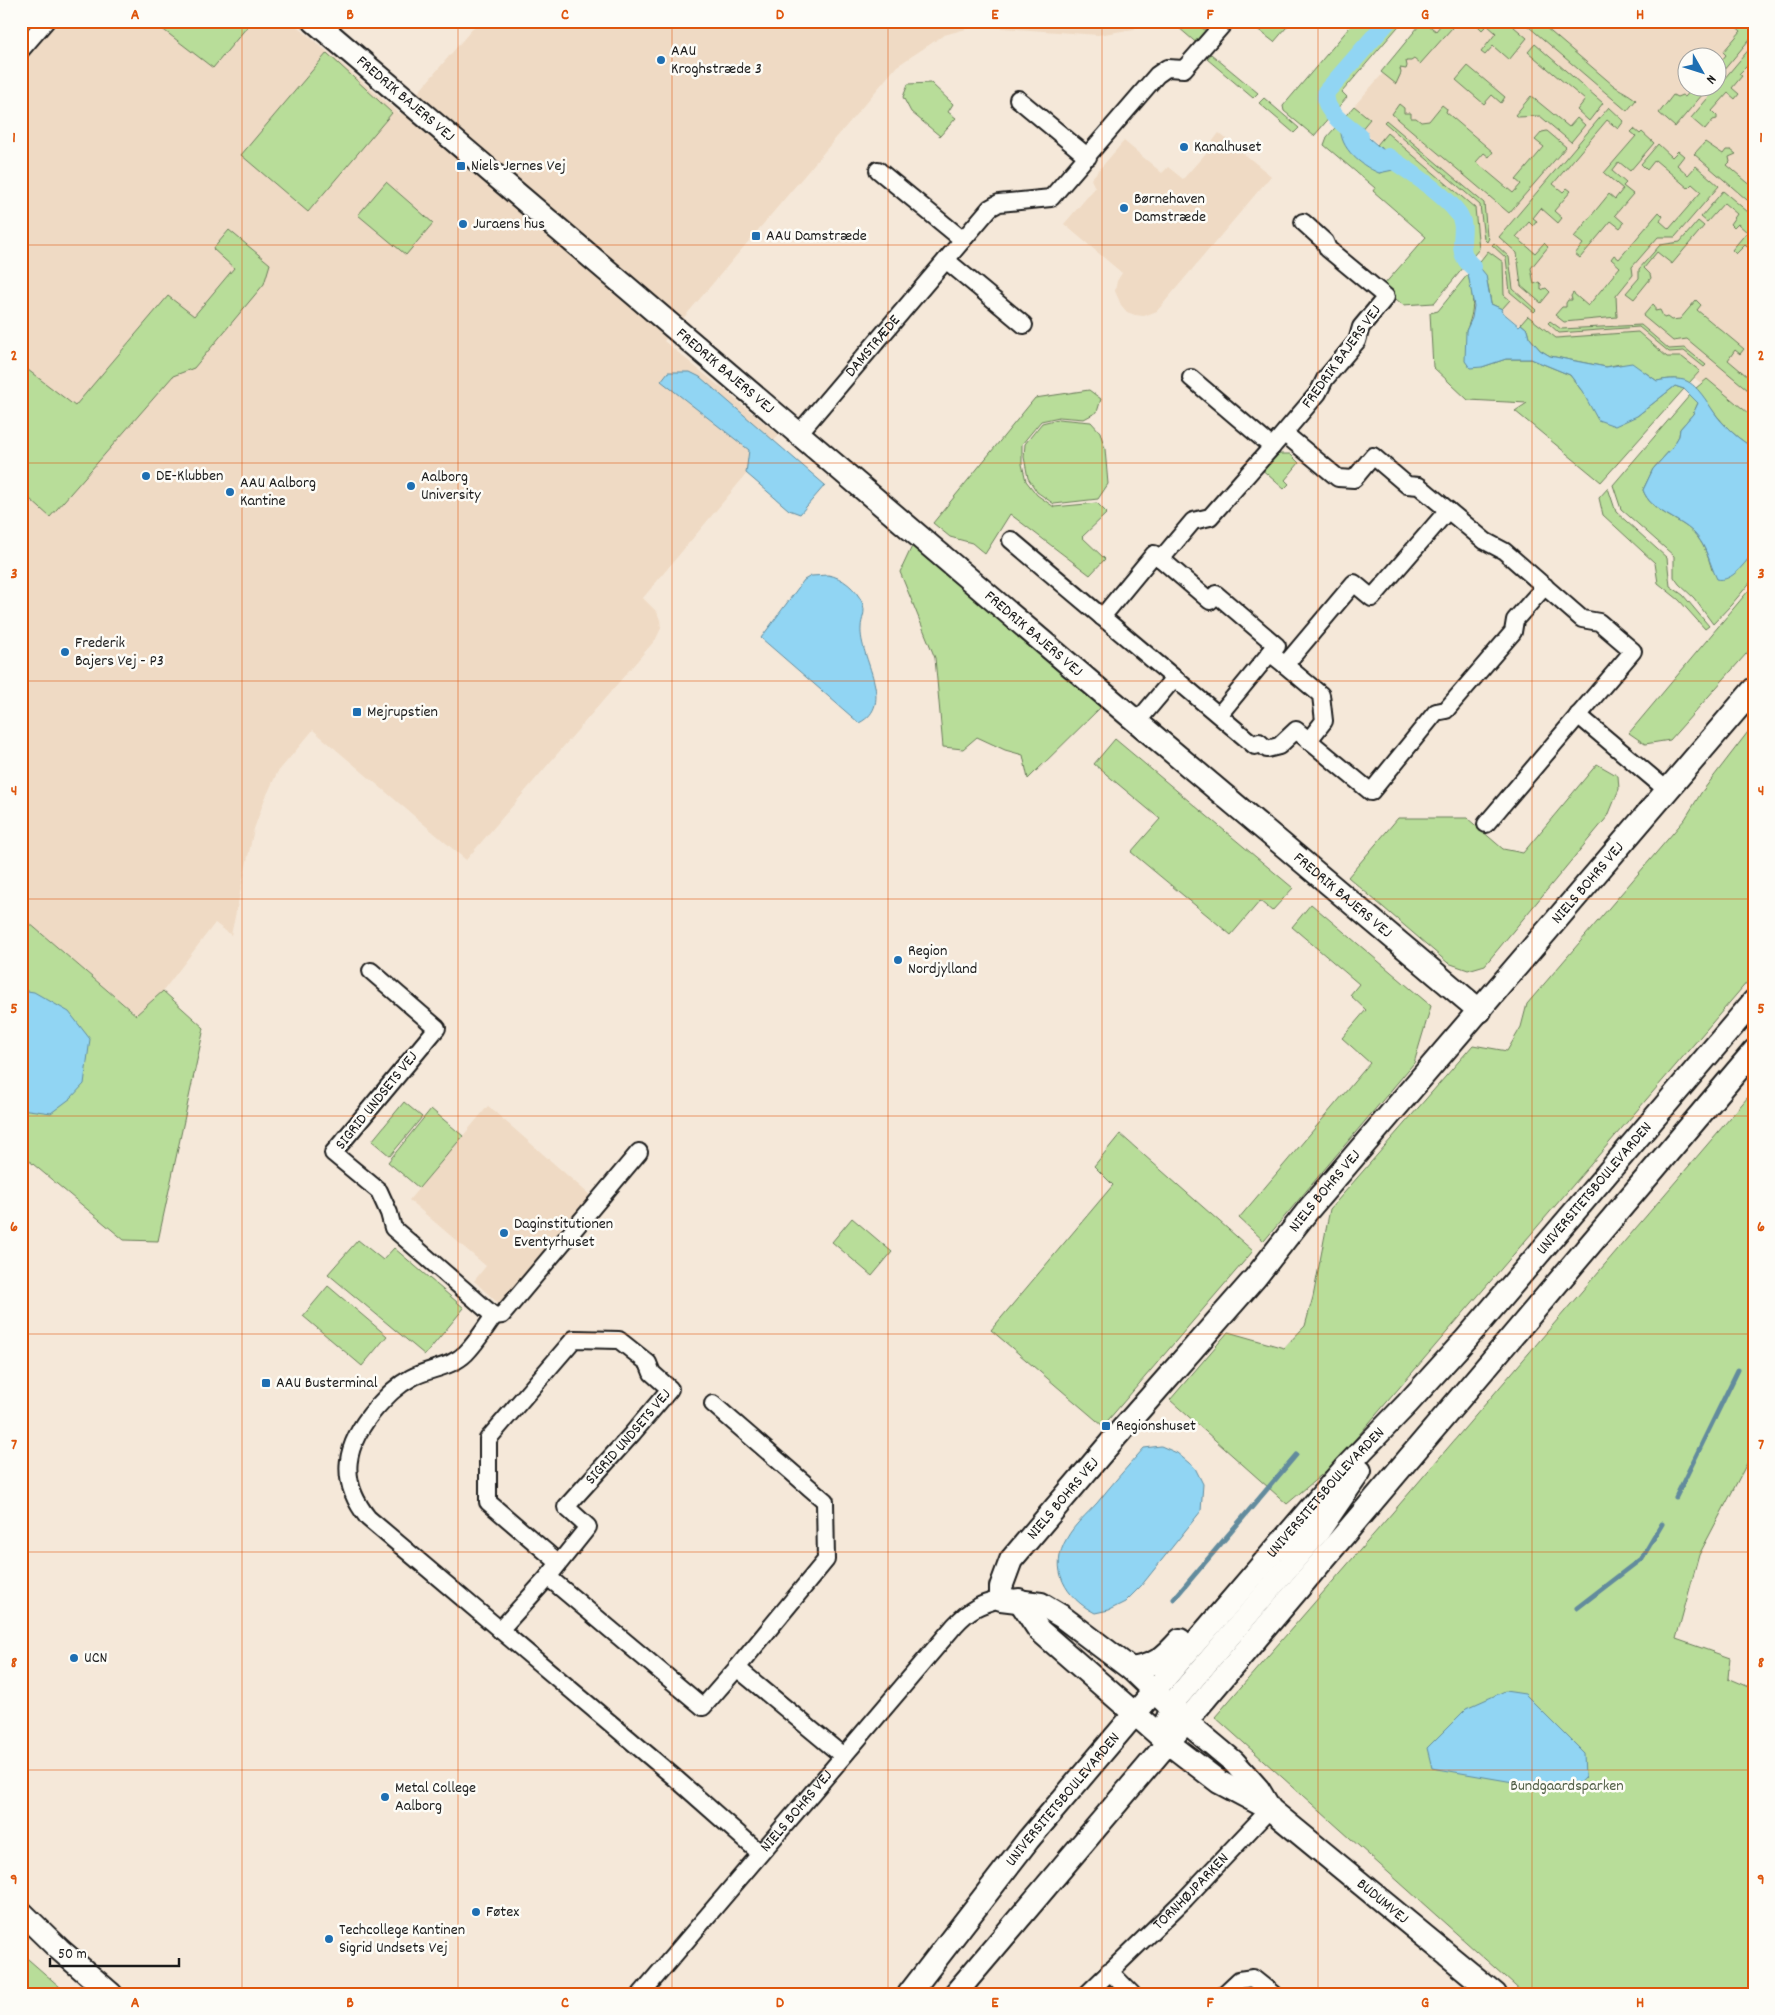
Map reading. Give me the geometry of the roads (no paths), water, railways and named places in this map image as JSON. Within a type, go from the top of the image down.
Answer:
[{"type":"street","points":[[21,50],[46,21]]},
{"type":"street","name":"FREDRIK BAJERS VEJ","points":[[314,21],[1137,722],[1480,1011]]},
{"type":"street","name":"DAMSTRÆDE","points":[[799,433],[990,208],[999,202],[1051,198],[1157,75],[1167,68],[1184,69],[1226,21]]},
{"type":"street","points":[[1018,99],[1088,157]]},
{"type":"street","points":[[878,170],[962,240]]},
{"type":"street","name":"FREDRIK BAJERS VEJ","points":[[1102,616],[1154,554],[1161,559],[1193,521],[1210,517],[1285,434],[1318,393],[1325,379],[1357,340],[1361,327],[1386,297],[1328,248],[1325,242],[1303,222]]},
{"type":"street","points":[[946,260],[1024,324]]},
{"type":"street","points":[[1191,378],[1272,447]]},
{"type":"street","points":[[1285,434],[1338,478],[1354,479],[1373,456],[1407,485],[1419,486],[1485,541],[1504,551],[1582,619],[1599,622],[1633,651],[1486,824]]},
{"type":"street","points":[[1285,664],[1354,583],[1372,598],[1448,510]]},
{"type":"street","points":[[1011,540],[1255,746],[1259,742],[1267,749],[1279,746],[1295,730],[1371,792],[1436,712],[1446,710],[1513,632],[1515,620],[1545,586]]},
{"type":"street","points":[[1161,559],[1210,601],[1216,594],[1277,646],[1219,715]]},
{"type":"street","points":[[1270,653],[1321,695],[1324,721],[1309,740]]},
{"type":"street","points":[[1137,722],[1174,678]]},
{"type":"street","name":"NIELS BOHRS VEJ","points":[[1010,1600],[1001,1588],[1011,1560],[1118,1434],[1255,1278],[1309,1210],[1754,689]]},
{"type":"street","points":[[1578,716],[1668,791]]},
{"type":"street","name":"SIGRID UNDSETS VEJ","points":[[371,971],[437,1028],[333,1152],[379,1191],[389,1213],[393,1228],[494,1316]]},
{"type":"street","name":"UNIVERSITETSBOULEVARDEN","points":[[909,1994],[1028,1840],[1154,1691],[1346,1467],[1466,1340],[1754,1000]]},
{"type":"street","name":"UNIVERSITETSBOULEVARDEN","points":[[955,1994],[1178,1715],[1754,1051]]},
{"type":"street","points":[[639,1152],[502,1315],[494,1316],[466,1353],[449,1364],[412,1377],[392,1390],[373,1411],[358,1430],[354,1439],[349,1458],[349,1483],[355,1501],[368,1518],[760,1853]]},
{"type":"street","name":"SIGRID UNDSETS VEJ","points":[[500,1630],[548,1576],[559,1563],[588,1527],[566,1507],[632,1434],[670,1388],[652,1373],[648,1362],[619,1340],[574,1339],[488,1439],[488,1502],[559,1563]]},
{"type":"street","points":[[548,1576],[703,1707],[826,1560],[825,1500],[713,1404]]},
{"type":"street","points":[[1178,1715],[1177,1698],[1318,1532],[1407,1404]]},
{"type":"street","points":[[1131,1669],[1154,1664],[1167,1655],[1297,1503],[1346,1467]]},
{"type":"street","points":[[1010,1600],[1039,1630],[1161,1736]]},
{"type":"street","name":"NIELS BOHRS VEJ","points":[[641,1994],[842,1756],[967,1612],[983,1603],[1010,1600],[1041,1604],[1061,1616],[1131,1669],[1178,1715]]},
{"type":"street","points":[[737,1668],[842,1756]]},
{"type":"street","name":"BUDUMVEJ","points":[[1178,1715],[1234,1762],[1258,1789],[1270,1809]]},
{"type":"street","name":"BUDUMVEJ","points":[[1161,1736],[1219,1782],[1270,1809],[1495,1994]]},
{"type":"street","name":"TORNHØJPARKEN","points":[[1087,1994],[1185,1899],[1270,1809]]},
{"type":"street","points":[[21,1912],[59,1949],[111,1994]]},
{"type":"street","points":[[1109,1972],[1132,1994]]},
{"type":"street","points":[[893,1994],[926,1973]]},
{"type":"street","points":[[1224,1994],[1239,1980],[1253,1978],[1273,1994]]},
{"type":"water","points":[[1348,120],[1377,145],[1406,165],[1407,169],[1403,172],[1398,169],[1379,173],[1364,165],[1350,153],[1342,138],[1342,122]]},
{"type":"water","points":[[1477,264],[1486,275],[1491,304],[1502,309],[1501,311],[1519,326],[1521,324],[1527,329],[1529,337],[1540,350],[1550,356],[1606,367],[1632,363],[1657,381],[1670,379],[1684,380],[1700,392],[1728,428],[1754,448],[1754,552],[1733,575],[1728,578],[1717,579],[1705,549],[1694,533],[1688,527],[1652,504],[1643,490],[1653,469],[1672,448],[1679,436],[1680,429],[1693,414],[1698,403],[1684,389],[1675,386],[1637,416],[1615,426],[1598,420],[1582,391],[1570,375],[1531,359],[1506,359],[1482,367],[1470,368],[1465,361],[1466,331],[1472,318],[1474,306],[1468,274]]},
{"type":"water","points":[[668,372],[690,372],[700,377],[825,485],[800,514],[789,510],[746,473],[749,450],[661,381]]},
{"type":"water","points":[[828,575],[848,584],[859,597],[863,606],[862,640],[876,693],[875,704],[870,715],[859,723],[761,638],[804,580],[811,576]]},
{"type":"water","points":[[21,990],[34,992],[69,1012],[90,1039],[84,1084],[71,1098],[51,1113],[21,1109]]},
{"type":"water","points":[[1161,1446],[1177,1453],[1195,1468],[1203,1484],[1201,1511],[1141,1586],[1125,1602],[1109,1610],[1095,1613],[1076,1599],[1063,1582],[1059,1561],[1062,1550],[1073,1529],[1144,1448]]},
{"type":"water","points":[[1505,1691],[1525,1694],[1584,1753],[1585,1777],[1571,1792],[1432,1768],[1427,1748],[1467,1708]]},
{"type":"waterway","points":[[1360,137],[1342,123],[1332,112],[1328,106],[1326,92],[1388,21]]},
{"type":"waterway","points":[[1388,157],[1435,190],[1458,213],[1463,227],[1463,254],[1473,267]]},
{"type":"waterway","points":[[1676,1497],[1738,1370]]},
{"type":"waterway","points":[[1174,1599],[1296,1455]]},
{"type":"waterway","points":[[1577,1608],[1642,1558],[1662,1524]]},
{"type":"place","name":"AAU Kroghstræde 3","points":[[661,60]]},
{"type":"place","name":"Kanalhuset","points":[[1184,147]]},
{"type":"place","name":"Niels Jernes Vej","points":[[461,166]]},
{"type":"place","name":"Børnehaven Damstræde","points":[[1124,208]]},
{"type":"place","name":"Juraens hus","points":[[463,224]]},
{"type":"place","name":"AAU Damstræde","points":[[756,236]]},
{"type":"place","name":"DE-Klubben","points":[[146,476]]},
{"type":"place","name":"Aalborg University","points":[[411,486]]},
{"type":"place","name":"AAU Aalborg Kantine","points":[[230,492]]},
{"type":"place","name":"Frederik Bajers Vej - P3","points":[[65,652]]},
{"type":"place","name":"Mejrupstien","points":[[357,712]]},
{"type":"place","name":"Region Nordjylland","points":[[898,960]]},
{"type":"place","name":"Daginstitutionen Eventyrhuset","points":[[504,1233]]},
{"type":"place","name":"AAU Busterminal","points":[[266,1383]]},
{"type":"place","name":"Regionshuset","points":[[1106,1426]]},
{"type":"place","name":"UCN","points":[[74,1658]]},
{"type":"place","name":"Metal College Aalborg","points":[[385,1797]]},
{"type":"place","name":"Føtex","points":[[476,1912]]},
{"type":"place","name":"Techcollege Kantinen Sigrid Undsets Vej","points":[[329,1939]]},
{"type":"park label","name":"Bundgaardsparken","points":[[1567,1786]]}]
